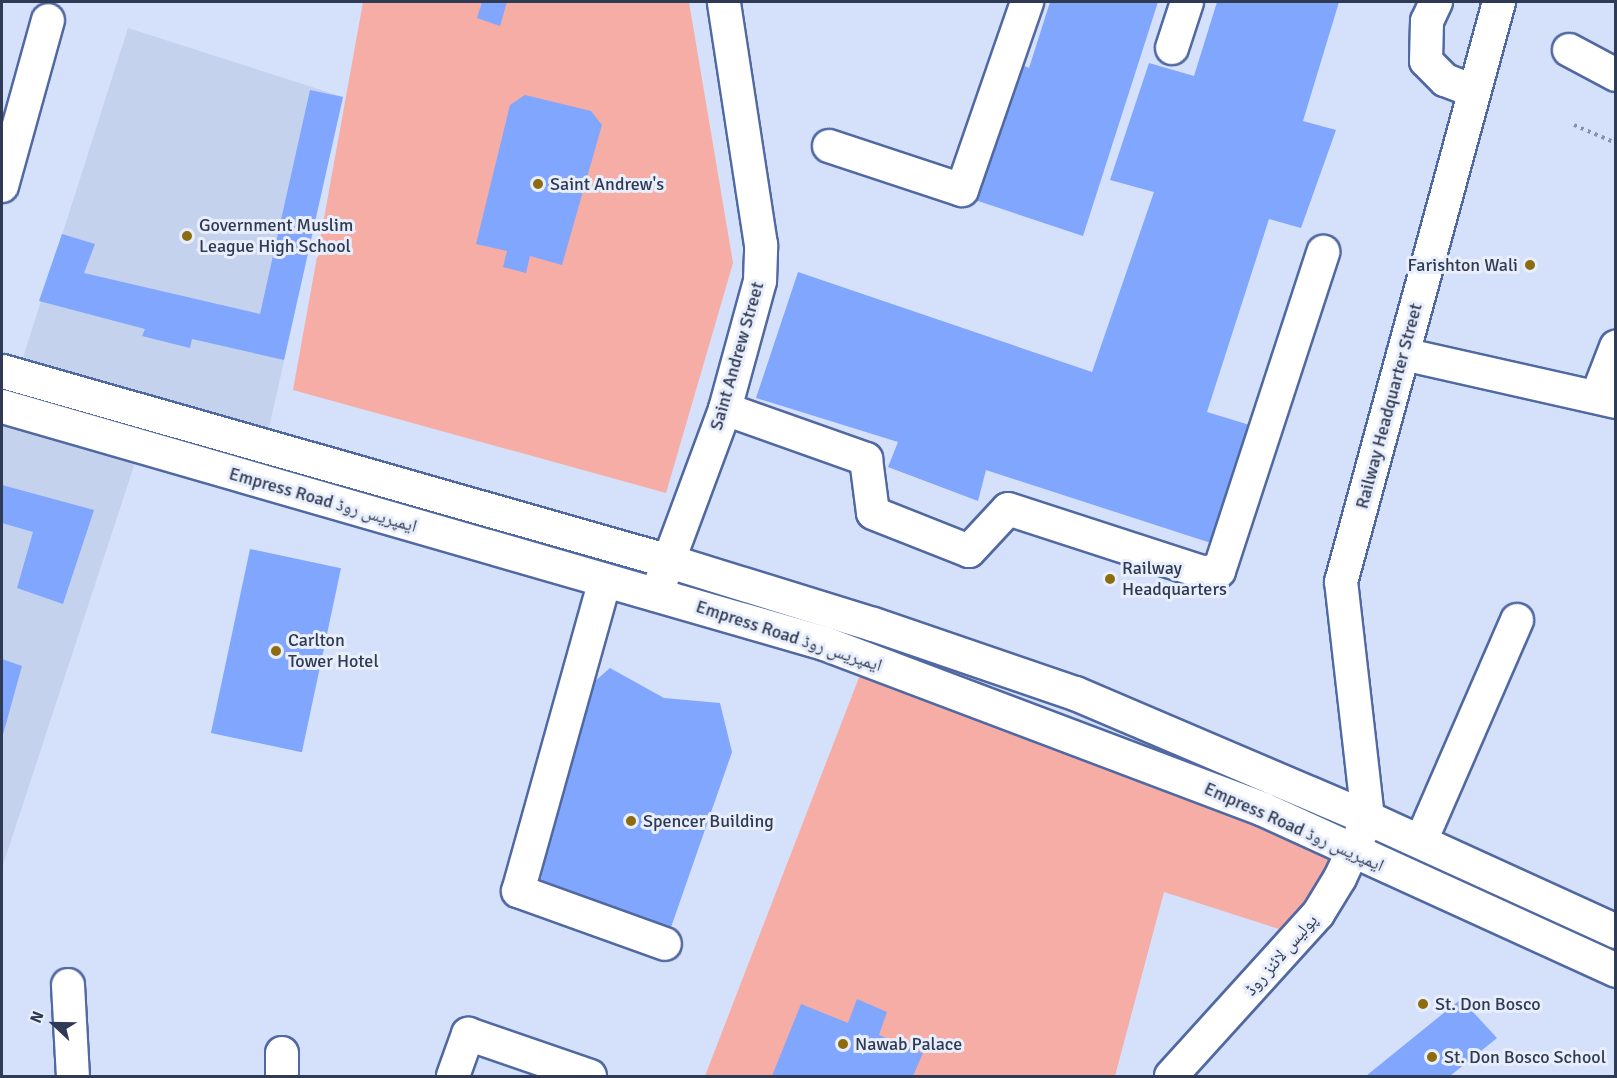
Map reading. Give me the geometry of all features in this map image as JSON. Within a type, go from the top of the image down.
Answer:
[{"type":"main road","name":"Empress Road ایمپریس روڈ","points":[[2,371],[669,561],[873,624],[1075,693],[1421,841],[1616,931]]},
{"type":"main road","name":"Empress Road ایمپریس روڈ","points":[[2,406],[824,643],[1263,809],[1351,852],[1616,970]]},
{"type":"street","name":"Saint Andrew Street","points":[[656,595],[725,409],[760,281],[761,245],[724,2]]},
{"type":"street","points":[[829,146],[962,190],[1027,2]]},
{"type":"street","points":[[1172,48],[1187,2]]},
{"type":"street","points":[[1436,2],[1427,21],[1426,61],[1445,80],[1474,92]]},
{"type":"street","name":"Railway Headquarter Street","points":[[1368,818],[1341,582],[1499,2]]},
{"type":"street","points":[[2,186],[48,20]]},
{"type":"street","points":[[1569,50],[1616,75]]},
{"type":"street","points":[[725,409],[866,459],[873,513],[969,551],[1008,509],[1202,572],[1219,571],[1323,252]]},
{"type":"street","points":[[1404,354],[1606,399],[1616,347]]},
{"type":"street","points":[[604,580],[518,891],[665,944]]},
{"type":"street","points":[[1421,841],[1517,620]]},
{"type":"street","name":"پولیس لائنز روڈ","points":[[1172,1077],[1318,914],[1368,818]]},
{"type":"street","points":[[68,985],[73,1077]]},
{"type":"street","points":[[453,1077],[468,1034],[590,1077]]},
{"type":"path","points":[[1574,125],[1616,143]]},
{"type":"shaded area","points":[[363,2],[689,2],[733,263],[666,493],[293,390]]},
{"type":"shaded area","name":"Government Muslim League High School","points":[[128,28],[343,97],[265,446],[151,414],[2,868],[2,365],[19,370]]},
{"type":"shaded area","points":[[865,662],[1374,818],[1285,931],[1164,892],[1115,1076],[705,1076]]},
{"type":"building","points":[[482,2],[507,2],[500,26],[477,18]]},
{"type":"building","points":[[1050,2],[1158,2],[1083,236],[969,198],[1013,61],[1029,68]]},
{"type":"building","points":[[1217,2],[1339,2],[1303,121],[1336,130],[1301,228],[1269,219],[1207,412],[1253,426],[1214,544],[986,470],[978,501],[888,467],[898,442],[756,398],[798,272],[1092,372],[1154,192],[1110,180],[1149,63],[1194,76]]},
{"type":"building","points":[[310,90],[343,97],[284,360],[192,339],[190,348],[142,336],[145,329],[39,301],[62,234],[95,244],[84,273],[260,314]]},
{"type":"building","name":"Saint Andrew's","points":[[525,95],[591,111],[602,125],[562,265],[530,256],[526,273],[503,267],[507,251],[476,244],[510,105]]},
{"type":"building","points":[[2,485],[94,510],[63,604],[17,588],[33,532],[2,523]]},
{"type":"building","name":"Carlton Tower Hotel","points":[[250,549],[341,568],[302,752],[211,733]]},
{"type":"building","points":[[2,659],[22,666],[2,738]]},
{"type":"building","name":"Spencer Building","points":[[610,668],[664,698],[720,703],[732,752],[668,936],[539,889],[578,696]]},
{"type":"building","name":"Nawab Palace","points":[[857,999],[887,1012],[879,1035],[923,1053],[913,1076],[772,1076],[801,1004],[848,1023]]},
{"type":"building","name":"St. Don Bosco School","points":[[1461,999],[1497,1038],[1450,1076],[1366,1076]]},
{"type":"place","name":"Saint Andrew's","points":[[538,184]]},
{"type":"place","name":"Government Muslim League High School","points":[[187,236]]},
{"type":"place","name":"Farishton Wali","points":[[1530,265]]},
{"type":"place","name":"Railway Headquarters","points":[[1110,579]]},
{"type":"place","name":"Carlton Tower Hotel","points":[[276,651]]},
{"type":"place","name":"Spencer Building","points":[[631,821]]},
{"type":"place","name":"St. Don Bosco","points":[[1423,1004]]},
{"type":"place","name":"Nawab Palace","points":[[843,1044]]},
{"type":"place","name":"St. Don Bosco School","points":[[1432,1057]]}]
